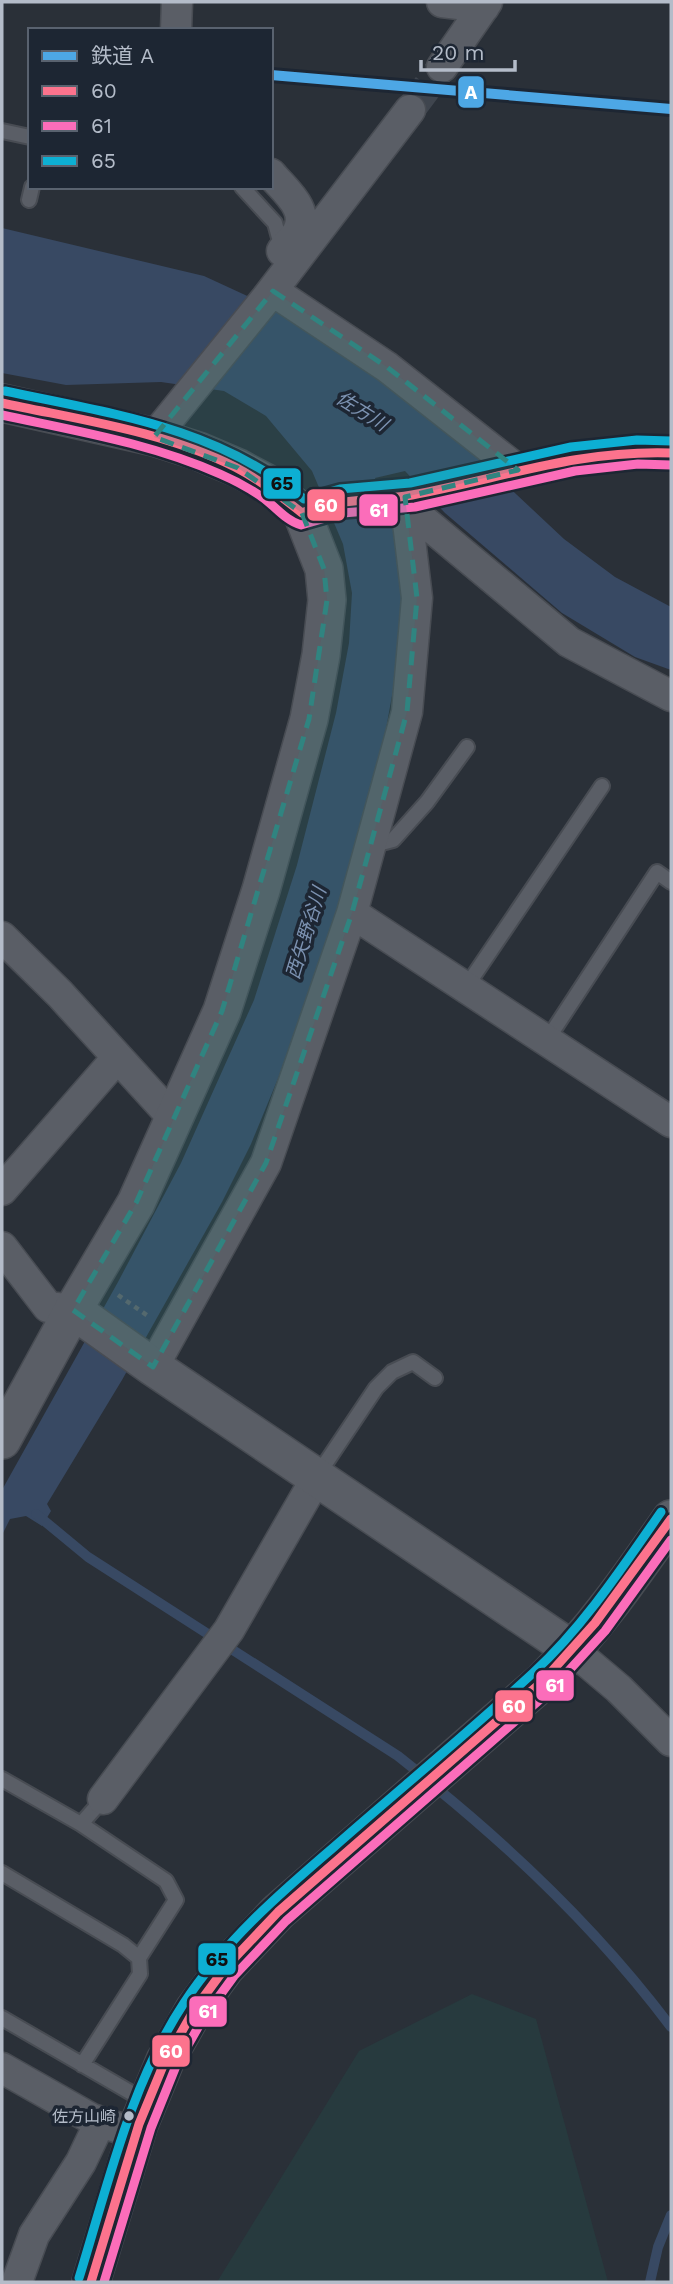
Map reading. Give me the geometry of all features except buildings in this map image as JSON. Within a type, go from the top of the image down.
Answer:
[{"type":"street","points":[[176,28],[177,2]]},
{"type":"street","points":[[442,2],[486,4]]},
{"type":"street","points":[[442,67],[486,4]]},
{"type":"street","points":[[160,428],[410,110]]},
{"type":"street","points":[[273,176],[299,206],[302,219],[276,279]]},
{"type":"street","points":[[276,279],[514,470]]},
{"type":"street","points":[[2,403],[160,428],[198,451],[238,468],[310,508],[404,499],[514,470],[607,453],[671,453]]},
{"type":"street","points":[[404,499],[569,642],[671,696]]},
{"type":"street","points":[[153,1367],[266,1163],[352,913],[407,712],[416,598],[404,499]]},
{"type":"street","points":[[2,1440],[73,1310],[136,1203],[222,1011],[261,890],[309,719],[321,655],[327,600],[324,569],[310,508]]},
{"type":"street","points":[[352,913],[671,1122]]},
{"type":"street","points":[[2,937],[60,994],[174,1119]]},
{"type":"street","points":[[2,1189],[117,1058]]},
{"type":"street","points":[[2,1247],[48,1307],[73,1310],[153,1367],[574,1651],[619,1689],[671,1741]]},
{"type":"street","points":[[103,1799],[221,1641],[317,1477]]},
{"type":"street","points":[[91,2282],[142,2118],[165,2061],[194,2010],[225,1968],[278,1912],[574,1651],[610,1607],[671,1519]]},
{"type":"street","points":[[2,2068],[100,2122],[142,2118]]},
{"type":"street","points":[[17,2282],[34,2235],[81,2162],[100,2122]]},
{"type":"lane","points":[[2,131],[28,137]]},
{"type":"lane","points":[[244,189],[275,223],[276,279]]},
{"type":"lane","points":[[370,846],[393,840],[427,802],[467,747]]},
{"type":"lane","points":[[466,987],[602,786]]},
{"type":"lane","points":[[547,1040],[657,872],[671,882]]},
{"type":"lane","points":[[317,1477],[376,1388],[392,1372],[413,1362],[435,1378]]},
{"type":"lane","points":[[2,1779],[81,1825],[166,1881],[176,1900],[139,1958],[140,1974],[82,2065]]},
{"type":"lane","points":[[81,1825],[103,1799]]},
{"type":"lane","points":[[2,1874],[123,1945],[139,1958]]},
{"type":"lane","points":[[2,2018],[82,2065],[142,2118]]},
{"type":"path","points":[[92,1278],[172,1332]]},
{"type":"highlighted area","points":[[273,291],[387,367],[518,470],[405,497],[417,598],[407,712],[352,913],[266,1163],[153,1367],[73,1310],[136,1203],[222,1011],[309,719],[327,600],[324,569],[302,513],[238,468],[154,437]]},
{"type":"green space","points":[[472,1994],[536,2019],[608,2282],[217,2282],[359,2051]]},
{"type":"water","points":[[2,228],[204,276],[278,310],[420,404],[564,539],[615,577],[671,607],[671,670],[635,657],[562,613],[445,513],[405,471],[375,478],[395,523],[402,581],[402,640],[384,740],[337,909],[279,1076],[251,1144],[222,1202],[122,1380],[47,1504],[51,1511],[42,1526],[26,1516],[10,1519],[2,1535],[2,1490],[181,1163],[254,1000],[297,865],[336,713],[349,643],[352,593],[343,544],[312,471],[266,416],[224,391],[161,382],[66,385],[2,373]]},
{"type":"waterway","points":[[36,1514],[88,1557],[398,1756],[423,1776]]},
{"type":"waterway","points":[[434,1786],[498,1841],[560,1900],[618,1962],[671,2027]]},
{"type":"waterway","points":[[650,2282],[658,2247],[671,2215]]},
{"type":"tunnel","points":[[410,110],[442,67]]},
{"type":"rail line","name":"A","points":[[273,75],[671,109]]},
{"type":"transit line","name":"65","points":[[5,391],[124,416],[199,439],[235,455],[304,499],[340,489],[410,483],[571,447],[637,440],[671,441]]},
{"type":"transit line","name":"60","points":[[2,403],[121,428],[179,444],[244,472],[302,513],[329,504],[412,495],[571,460],[636,453],[671,453]]},
{"type":"transit line","name":"61","points":[[2,415],[112,439],[194,463],[247,487],[290,520],[301,525],[343,513],[415,507],[575,471],[638,464],[671,465]]},
{"type":"transit line","name":"65","points":[[79,2278],[122,2136],[149,2067],[165,2035],[200,1981],[235,1939],[273,1901],[551,1655],[601,1596],[661,1512]]},
{"type":"transit line","name":"60","points":[[91,2282],[139,2124],[165,2061],[194,2010],[225,1968],[278,1912],[543,1681],[595,1623],[671,1519]]},
{"type":"transit line","name":"61","points":[[104,2282],[151,2128],[176,2066],[204,2017],[234,1976],[286,1921],[552,1689],[605,1631],[671,1540]]},
{"type":"place","name":"佐方山崎","points":[[129,2116]]},
{"type":"water label","name":"佐方川","points":[[362,411]]},
{"type":"water label","name":"西矢野谷川","points":[[306,933]]}]
